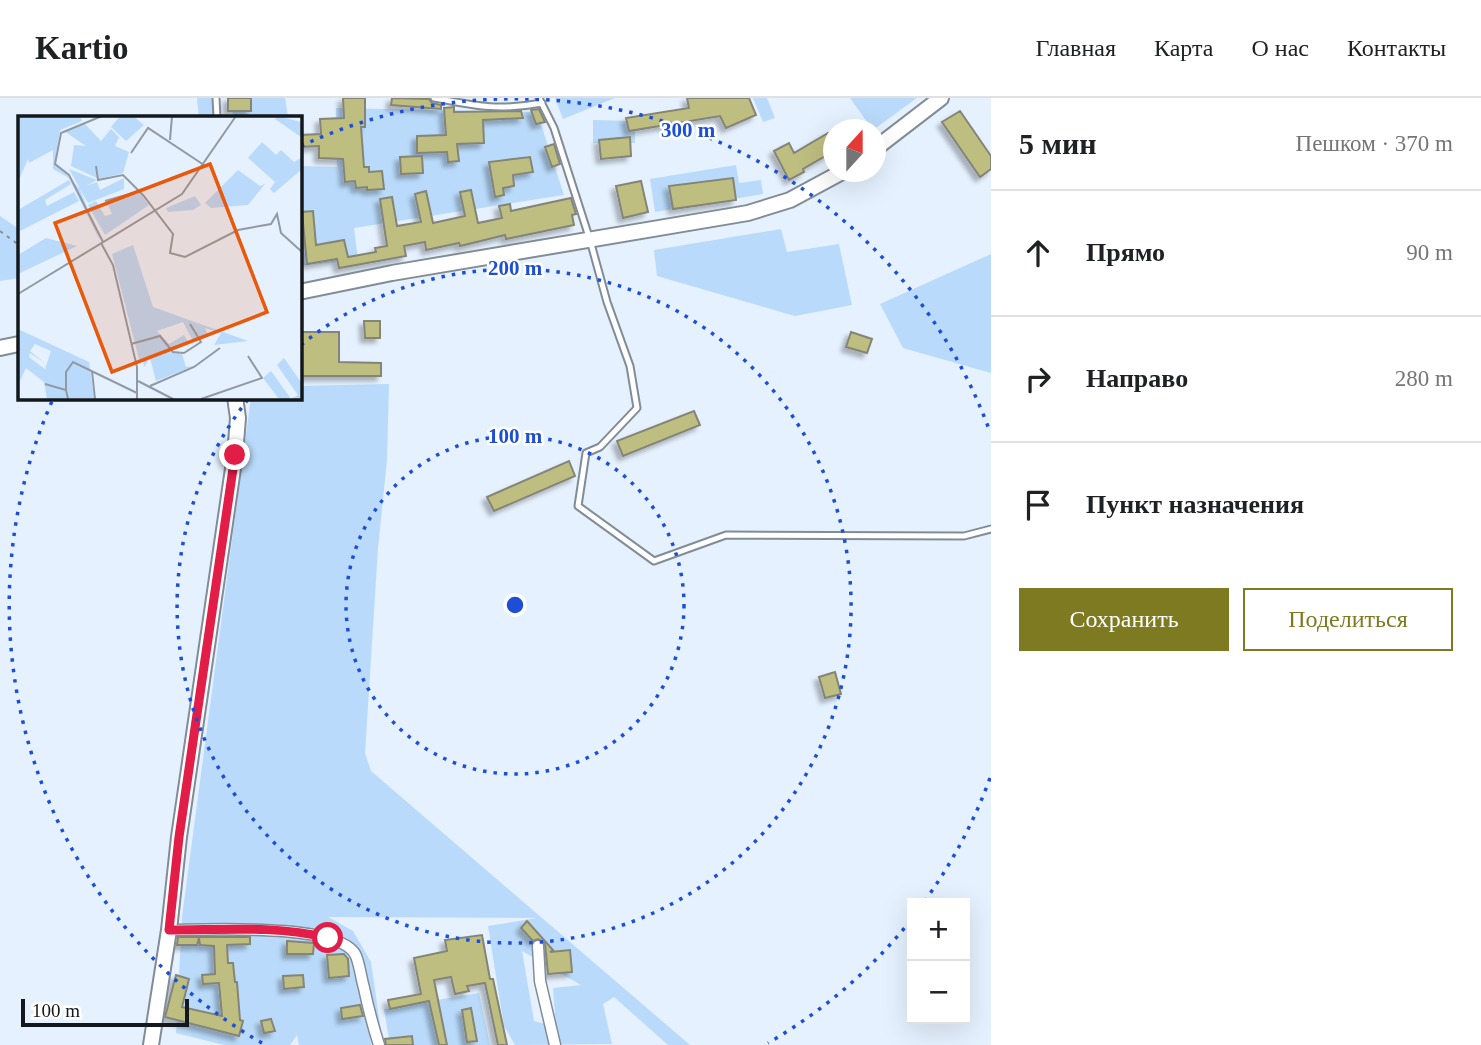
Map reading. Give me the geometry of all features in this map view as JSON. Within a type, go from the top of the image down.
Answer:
[{"type":"street","points":[[886,140],[941,98]]},
{"type":"street","points":[[301,292],[771,208],[823,182]]},
{"type":"street","points":[[0,348],[18,344]]},
{"type":"street","points":[[152,1045],[179,837],[235,455],[238,418],[235,399]]},
{"type":"street","points":[[169,930],[267,929],[312,934],[348,946],[356,954],[379,1045]]},
{"type":"street","points":[[538,946],[540,981],[555,1045]]},
{"type":"lane","points":[[216,98],[217,116]]},
{"type":"lane","points":[[434,98],[487,108],[519,107],[541,100],[554,128],[607,302],[630,366],[637,408],[600,447],[586,453],[578,506],[654,561],[726,535],[964,536],[991,529]]},
{"type":"path","points":[[0,231],[18,244]]},
{"type":"shaded area","points":[[197,98],[217,98],[219,116],[199,116]]},
{"type":"shaded area","points":[[231,98],[285,98],[288,116],[233,116]]},
{"type":"shaded area","points":[[555,98],[615,98],[563,119]]},
{"type":"shaded area","points":[[753,98],[767,98],[775,118],[763,122]]},
{"type":"shaded area","points":[[850,98],[917,98],[886,121],[865,119]]},
{"type":"shaded area","points":[[336,108],[537,112],[564,195],[354,228],[358,260],[301,266],[301,166],[337,167]]},
{"type":"shaded area","points":[[593,120],[635,121],[635,143],[593,143]]},
{"type":"shaded area","points":[[736,165],[739,183],[761,180],[763,194],[655,212],[650,179]]},
{"type":"shaded area","points":[[0,216],[18,228],[18,278],[0,281]]},
{"type":"shaded area","points":[[781,229],[787,252],[839,244],[852,305],[795,316],[657,276],[654,250]]},
{"type":"shaded area","points":[[991,254],[991,373],[903,348],[880,304]]},
{"type":"shaded area","points":[[389,384],[387,460],[378,548],[365,753],[371,771],[690,1045],[668,1045],[614,997],[603,1004],[612,1044],[515,1045],[504,1026],[488,926],[537,918],[328,917],[353,931],[371,962],[383,1045],[370,1031],[371,1045],[299,1045],[297,1035],[290,1045],[224,1045],[176,1033],[182,917],[251,399],[301,399],[301,386]],"holes":[[[522,951],[581,985],[553,988],[556,1027],[534,1021]]]},
{"type":"shaded area","points":[[479,993],[490,1045],[390,1045],[384,1009]]},
{"type":"building","points":[[228,98],[251,98],[251,111],[228,111]]},
{"type":"building","points":[[343,98],[365,98],[365,127],[361,127],[364,167],[369,167],[369,172],[382,171],[384,189],[356,188],[355,181],[345,182],[343,159],[319,158],[319,146],[301,147],[301,135],[321,134],[320,119],[344,118]]},
{"type":"building","points":[[392,98],[429,99],[432,103],[441,105],[441,109],[391,105]]},
{"type":"building","points":[[687,98],[749,98],[756,115],[726,128],[720,116],[629,131],[626,118],[689,108]]},
{"type":"building","points":[[454,107],[454,112],[521,111],[523,118],[483,120],[484,143],[457,144],[459,161],[448,162],[447,152],[417,153],[417,136],[446,135],[444,108]]},
{"type":"building","points":[[539,109],[545,122],[536,124],[531,110]]},
{"type":"building","points":[[960,111],[991,156],[991,169],[980,177],[942,122]]},
{"type":"building","points":[[823,136],[823,157],[789,180],[774,151],[789,143],[794,153]]},
{"type":"building","points":[[630,137],[631,156],[601,159],[599,140]]},
{"type":"building","points":[[554,144],[560,164],[552,167],[545,147]]},
{"type":"building","points":[[422,156],[423,173],[401,174],[400,157]]},
{"type":"building","points":[[530,157],[533,172],[513,175],[514,186],[503,188],[504,195],[495,197],[489,162]]},
{"type":"building","points":[[733,178],[736,200],[673,209],[669,186]]},
{"type":"building","points":[[641,181],[648,212],[623,218],[616,186]]},
{"type":"building","points":[[471,190],[478,223],[502,218],[499,206],[510,204],[511,211],[571,198],[576,214],[572,215],[574,225],[506,239],[505,235],[460,246],[459,243],[426,250],[425,242],[404,246],[406,256],[339,268],[337,259],[307,264],[302,212],[313,211],[316,245],[344,240],[348,257],[376,252],[375,248],[387,246],[380,199],[392,197],[397,226],[421,222],[415,194],[426,191],[433,223],[465,216],[460,192]]},
{"type":"building","points":[[364,321],[380,321],[380,338],[365,338]]},
{"type":"building","points":[[301,332],[339,332],[339,362],[381,363],[381,376],[301,376]]},
{"type":"building","points":[[851,332],[872,339],[867,353],[846,347]]},
{"type":"building","points":[[694,411],[700,425],[623,456],[617,441]]},
{"type":"building","points":[[569,461],[575,476],[494,511],[487,497]]},
{"type":"building","points":[[835,672],[841,694],[825,698],[819,677]]},
{"type":"building","points":[[527,921],[553,950],[550,952],[570,950],[572,972],[548,974],[545,943],[538,939],[533,941],[521,928]]},
{"type":"building","points":[[482,935],[507,1045],[498,1045],[485,983],[467,986],[469,991],[455,994],[451,977],[434,980],[447,1045],[439,1045],[429,1001],[390,1009],[388,1000],[421,994],[414,958],[447,951],[445,940]]},
{"type":"building","points":[[178,937],[250,937],[250,944],[227,945],[228,963],[233,963],[237,982],[240,1020],[243,1021],[239,1036],[165,1017],[176,975],[189,979],[182,1007],[222,1016],[219,983],[203,984],[202,975],[215,974],[214,946],[200,945],[199,938],[197,945],[177,945]]},
{"type":"building","points":[[287,941],[314,943],[313,954],[287,954]]},
{"type":"building","points":[[344,954],[348,959],[349,976],[329,978],[327,955]]},
{"type":"building","points":[[303,975],[304,987],[284,989],[283,976]]},
{"type":"building","points":[[360,1005],[363,1016],[342,1019],[341,1008]]},
{"type":"building","points":[[471,1008],[477,1041],[467,1042],[462,1010]]},
{"type":"building","points":[[271,1019],[275,1031],[264,1033],[261,1021]]},
{"type":"building","points":[[412,1036],[413,1045],[386,1045],[385,1039]]},
{"type":"route","points":[[235,455],[179,837],[169,930],[267,929],[328,938]]}]
